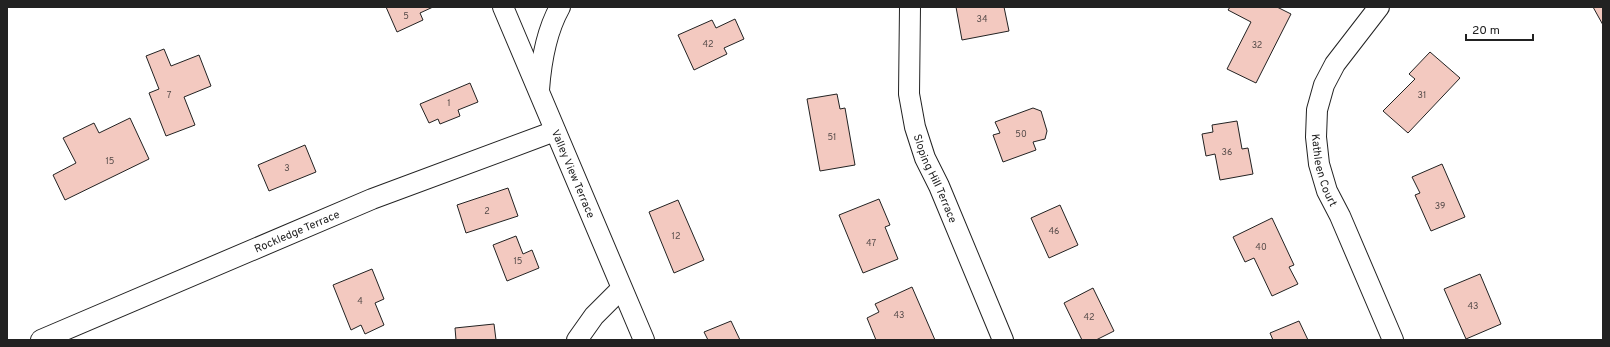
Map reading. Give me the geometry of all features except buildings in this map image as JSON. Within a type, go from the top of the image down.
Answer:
[{"type":"street","name":"Valley View Terrace","points":[[503,7],[621,289],[644,340]]},
{"type":"street","points":[[538,92],[540,71],[546,40],[560,7]]},
{"type":"street","name":"Sloping Hill Terrace","points":[[910,7],[909,94],[915,127],[925,158],[939,186],[1003,340]]},
{"type":"street","name":"Kathleen Court","points":[[1380,7],[1335,64],[1324,85],[1317,110],[1316,137],[1319,164],[1327,191],[1340,216],[1392,340]]},
{"type":"street","name":"Rockledge Terrace","points":[[41,340],[372,199],[555,131]]},
{"type":"street","points":[[577,340],[594,316],[621,289]]}]
